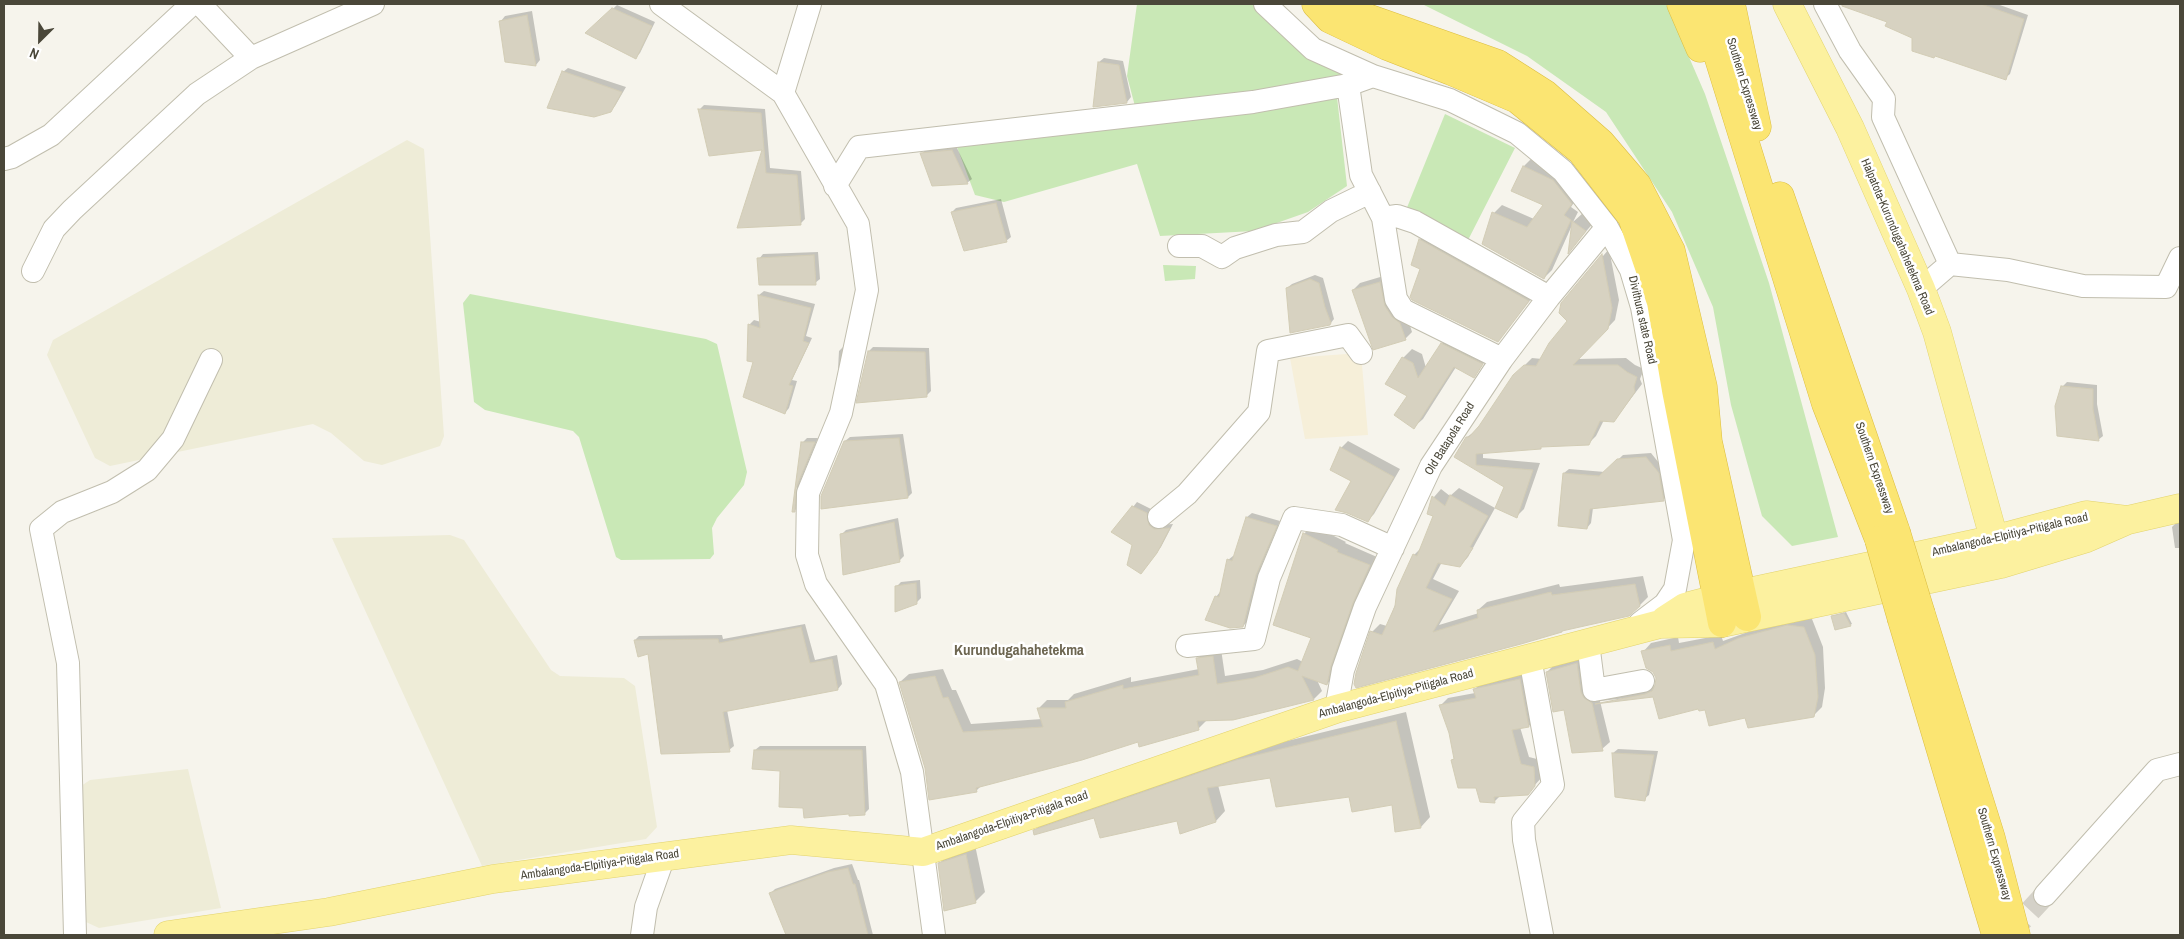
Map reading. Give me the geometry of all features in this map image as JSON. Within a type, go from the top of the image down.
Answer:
[{"type":"highway","points":[[1316,4],[1330,19],[1387,46],[1451,70],[1517,100],[1581,151],[1632,216],[1662,302],[1676,390],[1731,608]]},
{"type":"highway","points":[[1343,4],[1356,14],[1498,64],[1545,94],[1601,143],[1637,185],[1671,251],[1703,387],[1708,442],[1731,608]]},
{"type":"highway","points":[[1681,4],[1689,26],[1751,134]]},
{"type":"highway","name":"Southern Expressway","points":[[1702,4],[1751,134]]},
{"type":"highway","name":"Southern Expressway","points":[[1720,4],[1751,134],[1826,404],[1887,534],[1912,617],[1996,935]]},
{"type":"highway","points":[[1731,4],[1751,134]]},
{"type":"highway","name":"Southern Expressway","points":[[1912,617],[1991,838],[2016,935]]},
{"type":"main road","name":"Halpatota-Kurundugahahetekma Road","points":[[1787,4],[1850,128],[1922,289],[1937,332],[1998,551]]},
{"type":"main road","name":"Ambalangoda-Elpitiya-Pitigala Road","points":[[168,935],[329,912],[493,880],[791,840],[923,852],[1336,709],[1660,624],[1998,551],[2086,515],[2128,520],[2180,508]]},
{"type":"street","points":[[4,159],[12,157],[51,135],[192,4]]},
{"type":"street","points":[[200,4],[251,58]]},
{"type":"street","points":[[33,271],[54,229],[197,94],[251,58],[373,4]]},
{"type":"street","points":[[661,4],[783,93],[858,224],[867,290],[841,413],[808,493],[807,555],[816,584],[886,684],[912,772],[934,935]]},
{"type":"street","points":[[783,93],[810,4]]},
{"type":"street","name":"Divithura state Road","points":[[1265,4],[1314,49],[1373,76],[1450,100],[1517,133],[1563,172],[1608,227],[1631,270],[1642,307],[1684,540],[1675,588],[1664,604],[1628,633]]},
{"type":"street","points":[[1825,4],[1850,50],[1884,99],[1883,117],[1950,264]]},
{"type":"street","points":[[835,186],[859,147],[1253,102],[1348,85],[1373,76]]},
{"type":"street","points":[[1348,85],[1361,175],[1383,218],[1396,300],[1403,310],[1502,359]]},
{"type":"street","points":[[1178,246],[1202,246],[1222,256],[1235,248],[1276,235],[1303,232],[1331,211],[1370,192]]},
{"type":"street","points":[[1383,218],[1397,216],[1415,222],[1549,297]]},
{"type":"street","name":"Old Batapola Road","points":[[1336,709],[1343,670],[1364,607],[1431,466],[1502,359],[1549,297],[1608,227]]},
{"type":"street","points":[[1922,289],[1950,264],[2008,270],[2083,286],[2166,286],[2180,258]]},
{"type":"street","points":[[1159,517],[1187,494],[1259,412],[1268,351],[1348,335],[1360,353]]},
{"type":"street","points":[[75,935],[68,664],[41,529],[62,512],[112,492],[147,470],[173,439],[211,360]]},
{"type":"street","points":[[1187,646],[1254,639],[1269,578],[1294,518],[1342,525],[1393,548]]},
{"type":"street","points":[[1588,643],[1594,690],[1643,681]]},
{"type":"street","points":[[1530,658],[1553,785],[1523,822],[1524,840],[1542,935]]},
{"type":"street","points":[[2045,895],[2157,770],[2180,764]]},
{"type":"street","points":[[642,935],[646,907],[664,856]]},
{"type":"shaded area","points":[[407,140],[424,149],[444,436],[440,446],[382,465],[364,461],[331,433],[313,424],[110,466],[95,458],[47,355],[53,340]]},
{"type":"shaded area","points":[[1361,353],[1368,435],[1305,439],[1290,358]]},
{"type":"shaded area","points":[[450,535],[464,540],[551,670],[560,676],[624,678],[635,686],[657,827],[646,839],[482,866],[332,538]]},
{"type":"shaded area","points":[[188,769],[221,908],[99,928],[86,922],[81,786],[90,780]]},
{"type":"green space","points":[[1137,4],[1258,4],[1373,76],[1136,110],[1127,76]]},
{"type":"green space","points":[[1422,4],[1666,4],[1705,94],[1769,283],[1838,537],[1792,546],[1762,516],[1731,405],[1713,307],[1672,212],[1606,112],[1527,56]]},
{"type":"green space","points":[[1337,97],[1347,186],[1308,212],[1254,231],[1160,236],[1137,164],[1004,202],[975,195],[957,147],[963,143]]},
{"type":"green space","points":[[1445,114],[1515,148],[1466,244],[1406,210]]},
{"type":"green space","points":[[1163,265],[1196,266],[1195,279],[1165,281]]},
{"type":"green space","points":[[470,294],[706,339],[717,344],[747,472],[744,485],[717,518],[712,528],[714,554],[710,559],[621,560],[616,557],[579,437],[573,431],[485,410],[474,402],[463,303]]},
{"type":"building","points":[[1842,4],[1981,4],[2024,19],[2006,80],[1935,56],[1934,58],[1912,51],[1912,38],[1885,26],[1887,22],[1842,6]]},
{"type":"building","points":[[612,8],[652,26],[636,59],[585,33]]},
{"type":"building","points":[[527,15],[536,66],[505,62],[499,21]]},
{"type":"building","points":[[1098,62],[1119,65],[1127,103],[1093,107]]},
{"type":"building","points":[[562,71],[622,92],[611,112],[594,117],[547,108]]},
{"type":"building","points":[[698,109],[761,113],[766,173],[797,175],[801,225],[737,228],[762,150],[709,156]]},
{"type":"building","points":[[952,150],[968,184],[932,186],[920,153]]},
{"type":"building","points":[[1523,166],[1553,180],[1572,204],[1564,215],[1571,220],[1544,279],[1482,244],[1492,212],[1527,227],[1543,205],[1511,191]]},
{"type":"building","points":[[996,203],[1007,242],[964,251],[951,212]]},
{"type":"building","points":[[1572,221],[1586,231],[1568,254]]},
{"type":"building","points":[[1419,239],[1529,301],[1498,342],[1412,300],[1410,297],[1420,269],[1411,265]]},
{"type":"building","points":[[1602,254],[1612,308],[1608,329],[1573,365],[1618,365],[1637,377],[1634,387],[1635,392],[1614,422],[1600,421],[1589,445],[1541,447],[1541,449],[1476,454],[1476,465],[1533,470],[1517,518],[1495,508],[1504,487],[1454,457],[1466,437],[1469,437],[1479,426],[1513,375],[1524,365],[1536,366],[1549,343],[1567,321],[1559,313],[1561,303]]},
{"type":"building","points":[[814,255],[816,285],[759,285],[757,258]]},
{"type":"building","points":[[1310,279],[1319,283],[1331,323],[1330,325],[1290,333],[1286,288]]},
{"type":"building","points":[[1380,282],[1385,306],[1392,317],[1400,323],[1406,340],[1373,350],[1352,290]]},
{"type":"building","points":[[758,295],[811,308],[803,341],[809,343],[789,385],[793,386],[785,414],[743,397],[753,362],[747,361],[748,324],[760,328]]},
{"type":"building","points":[[1441,343],[1483,364],[1474,378],[1454,367],[1414,429],[1394,415],[1407,396],[1385,384],[1402,357],[1413,363],[1418,378]]},
{"type":"building","points":[[868,351],[925,352],[927,397],[856,403]]},
{"type":"building","points":[[2061,386],[2093,389],[2093,409],[2099,441],[2057,436],[2055,406]]},
{"type":"building","points":[[899,438],[908,498],[821,509],[821,496],[844,441]]},
{"type":"building","points":[[801,442],[815,442],[796,488],[795,512],[792,512]]},
{"type":"building","points":[[1340,447],[1394,477],[1368,522],[1335,510],[1351,481],[1330,470]]},
{"type":"building","points":[[1646,457],[1659,473],[1664,501],[1590,509],[1587,529],[1558,526],[1563,473],[1599,476],[1617,459]]},
{"type":"building","points":[[1450,495],[1488,516],[1470,547],[1473,548],[1460,567],[1438,563],[1426,588],[1452,599],[1433,632],[1478,618],[1477,610],[1551,592],[1552,595],[1635,584],[1640,606],[1629,616],[1562,631],[1521,644],[1356,688],[1354,684],[1356,673],[1370,631],[1382,635],[1395,606],[1397,589],[1413,554],[1417,556],[1433,516],[1427,514],[1432,496],[1445,506]]},
{"type":"building","points":[[1132,506],[1147,513],[1149,525],[1154,529],[1170,528],[1157,553],[1141,574],[1127,565],[1132,545],[1111,532]]},
{"type":"building","points":[[1246,517],[1277,526],[1256,575],[1243,627],[1230,628],[1205,620],[1215,596],[1219,597],[1227,559],[1232,561]]},
{"type":"building","points":[[894,522],[900,562],[843,575],[840,534]]},
{"type":"building","points":[[1303,533],[1338,550],[1337,552],[1370,565],[1353,603],[1331,666],[1327,685],[1302,676],[1314,700],[1233,720],[1197,721],[1199,730],[1139,747],[1138,742],[1082,760],[976,788],[977,792],[929,800],[925,768],[899,682],[935,676],[943,698],[948,697],[963,732],[1043,727],[1037,708],[1066,708],[1065,702],[1123,685],[1123,689],[1199,675],[1196,658],[1213,656],[1217,684],[1254,678],[1288,667],[1298,671],[1311,638],[1273,625]]},
{"type":"building","points":[[916,583],[917,604],[895,612],[895,586]]},
{"type":"building","points":[[1844,613],[1851,626],[1835,630],[1831,616]]},
{"type":"building","points":[[1787,625],[1804,627],[1815,655],[1818,697],[1814,717],[1748,728],[1745,718],[1709,726],[1705,710],[1699,711],[1698,709],[1659,719],[1653,697],[1595,704],[1652,691],[1656,678],[1653,672],[1646,668],[1641,651],[1670,645],[1671,651],[1713,642],[1715,649],[1739,638]]},
{"type":"building","points":[[801,627],[810,663],[832,659],[838,690],[723,712],[730,752],[661,754],[648,654],[638,657],[634,640],[718,639],[719,643]]},
{"type":"building","points":[[1577,663],[1581,692],[1584,698],[1592,703],[1603,751],[1572,753],[1564,710],[1553,712],[1546,672]]},
{"type":"building","points":[[1520,679],[1529,727],[1512,730],[1521,764],[1534,767],[1535,786],[1528,795],[1494,797],[1495,803],[1480,802],[1476,788],[1458,788],[1451,760],[1454,759],[1449,733],[1439,705],[1476,698],[1473,689]]},
{"type":"building","points":[[1396,721],[1421,828],[1395,832],[1392,805],[1352,812],[1349,797],[1276,807],[1270,778],[1207,788],[1216,822],[1180,834],[1177,821],[1100,838],[1094,818],[1034,835],[1033,830],[1236,760]]},
{"type":"building","points":[[754,750],[862,750],[865,815],[849,816],[849,814],[804,818],[803,808],[779,807],[780,771],[752,769]]},
{"type":"building","points":[[1612,753],[1654,755],[1645,801],[1615,797]]},
{"type":"building","points":[[966,854],[976,903],[944,911],[938,863]]},
{"type":"building","points":[[848,868],[853,884],[855,884],[868,935],[786,935],[769,893],[828,872]]},
{"type":"tunnel","points":[[2008,935],[2045,895]]},
{"type":"district","name":"Kurundugahahetekma","points":[[1019,651]]}]
